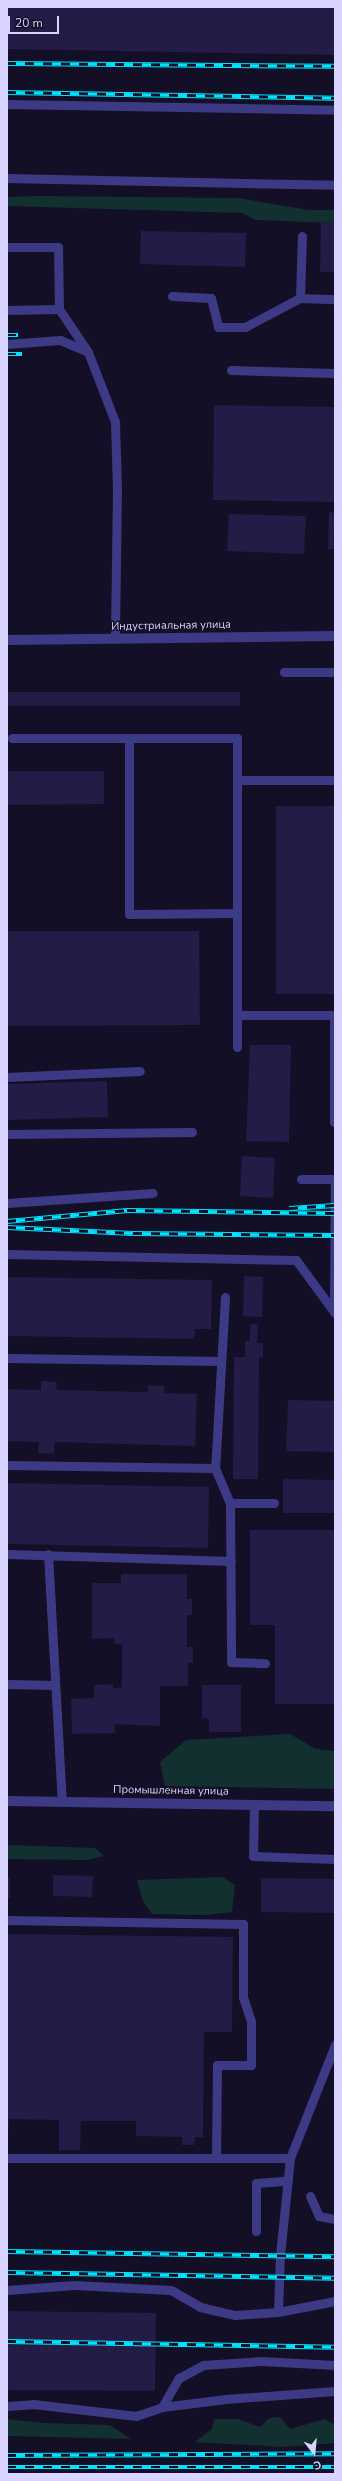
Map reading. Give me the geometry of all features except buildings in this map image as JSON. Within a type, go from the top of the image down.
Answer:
[{"type":"street","name":"Индустриальная улица","points":[[7,640],[335,636]]},
{"type":"street","name":"Промышленная улица","points":[[7,1801],[335,1806]]},
{"type":"lane","points":[[7,104],[335,110]]},
{"type":"lane","points":[[7,178],[335,185]]},
{"type":"lane","points":[[300,298],[302,236]]},
{"type":"lane","points":[[7,247],[58,247],[59,309],[88,352],[115,422],[117,490],[115,638]]},
{"type":"lane","points":[[172,296],[212,298],[218,327],[245,327],[300,298],[335,299]]},
{"type":"lane","points":[[7,310],[59,309]]},
{"type":"lane","points":[[7,344],[60,340],[88,352]]},
{"type":"lane","points":[[230,370],[335,373]]},
{"type":"lane","points":[[284,672],[335,672]]},
{"type":"lane","points":[[12,738],[237,738],[237,1047]]},
{"type":"lane","points":[[129,738],[128,914],[237,913]]},
{"type":"lane","points":[[237,780],[335,780]]},
{"type":"lane","points":[[237,1015],[334,1015],[334,1122]]},
{"type":"lane","points":[[7,1076],[140,1071]]},
{"type":"lane","points":[[7,1134],[192,1132]]},
{"type":"lane","points":[[301,1179],[335,1179],[334,1313]]},
{"type":"lane","points":[[7,1203],[153,1193]]},
{"type":"lane","points":[[7,1254],[296,1260],[334,1313]]},
{"type":"lane","points":[[225,1297],[215,1468],[230,1503],[231,1662],[264,1663]]},
{"type":"lane","points":[[7,1358],[221,1361]]},
{"type":"lane","points":[[7,1465],[215,1468]]},
{"type":"lane","points":[[230,1503],[274,1503]]},
{"type":"lane","points":[[7,1554],[48,1554],[230,1561]]},
{"type":"lane","points":[[48,1554],[62,1802]]},
{"type":"lane","points":[[7,1684],[55,1685]]},
{"type":"lane","points":[[254,1805],[253,1856],[335,1859]]},
{"type":"lane","points":[[7,1920],[243,1924],[243,1997],[251,2022],[251,2065],[217,2065],[216,2158]]},
{"type":"lane","points":[[278,2312],[280,2255],[290,2158],[334,2058],[335,2045]]},
{"type":"lane","points":[[7,2158],[290,2158]]},
{"type":"lane","points":[[256,2231],[256,2183],[288,2181]]},
{"type":"lane","points":[[310,2196],[320,2216],[335,2219]]},
{"type":"lane","points":[[7,2290],[74,2285],[171,2290],[200,2307],[235,2315],[278,2312],[335,2301]]},
{"type":"lane","points":[[162,2407],[179,2378],[203,2365],[261,2361],[335,2365]]},
{"type":"lane","points":[[7,2406],[33,2404],[136,2416],[162,2407],[225,2398],[335,2391]]},
{"type":"green space","points":[[7,197],[238,198],[309,210],[335,210],[335,223],[256,220],[242,213],[7,206]]},
{"type":"green space","points":[[290,1734],[316,1749],[335,1751],[335,1789],[165,1786],[160,1762],[186,1740]]},
{"type":"green space","points":[[7,1845],[95,1848],[104,1856],[87,1860],[7,1859]]},
{"type":"green space","points":[[222,1877],[235,1885],[232,1912],[206,1915],[152,1914],[143,1901],[137,1880]]},
{"type":"green space","points":[[280,2417],[290,2429],[325,2419],[335,2425],[335,2443],[285,2447],[195,2442],[212,2429],[214,2419],[238,2419],[260,2427],[269,2418]]},
{"type":"green space","points":[[7,2419],[44,2423],[110,2425],[131,2439],[7,2436]]},
{"type":"railway","points":[[7,63],[335,66]]},
{"type":"railway","points":[[7,92],[335,98]]},
{"type":"railway","points":[[7,335],[18,335]]},
{"type":"railway","points":[[7,354],[22,354]]},
{"type":"railway","points":[[289,1208],[335,1205]]},
{"type":"railway","points":[[7,1221],[127,1210],[335,1213]]},
{"type":"railway","points":[[7,1227],[133,1233],[335,1235]]},
{"type":"railway","points":[[7,2251],[335,2256]]},
{"type":"railway","points":[[7,2272],[335,2278]]},
{"type":"railway","points":[[7,2341],[335,2347]]},
{"type":"railway","points":[[7,2455],[335,2453]]},
{"type":"railway","points":[[7,2467],[335,2467]]}]
